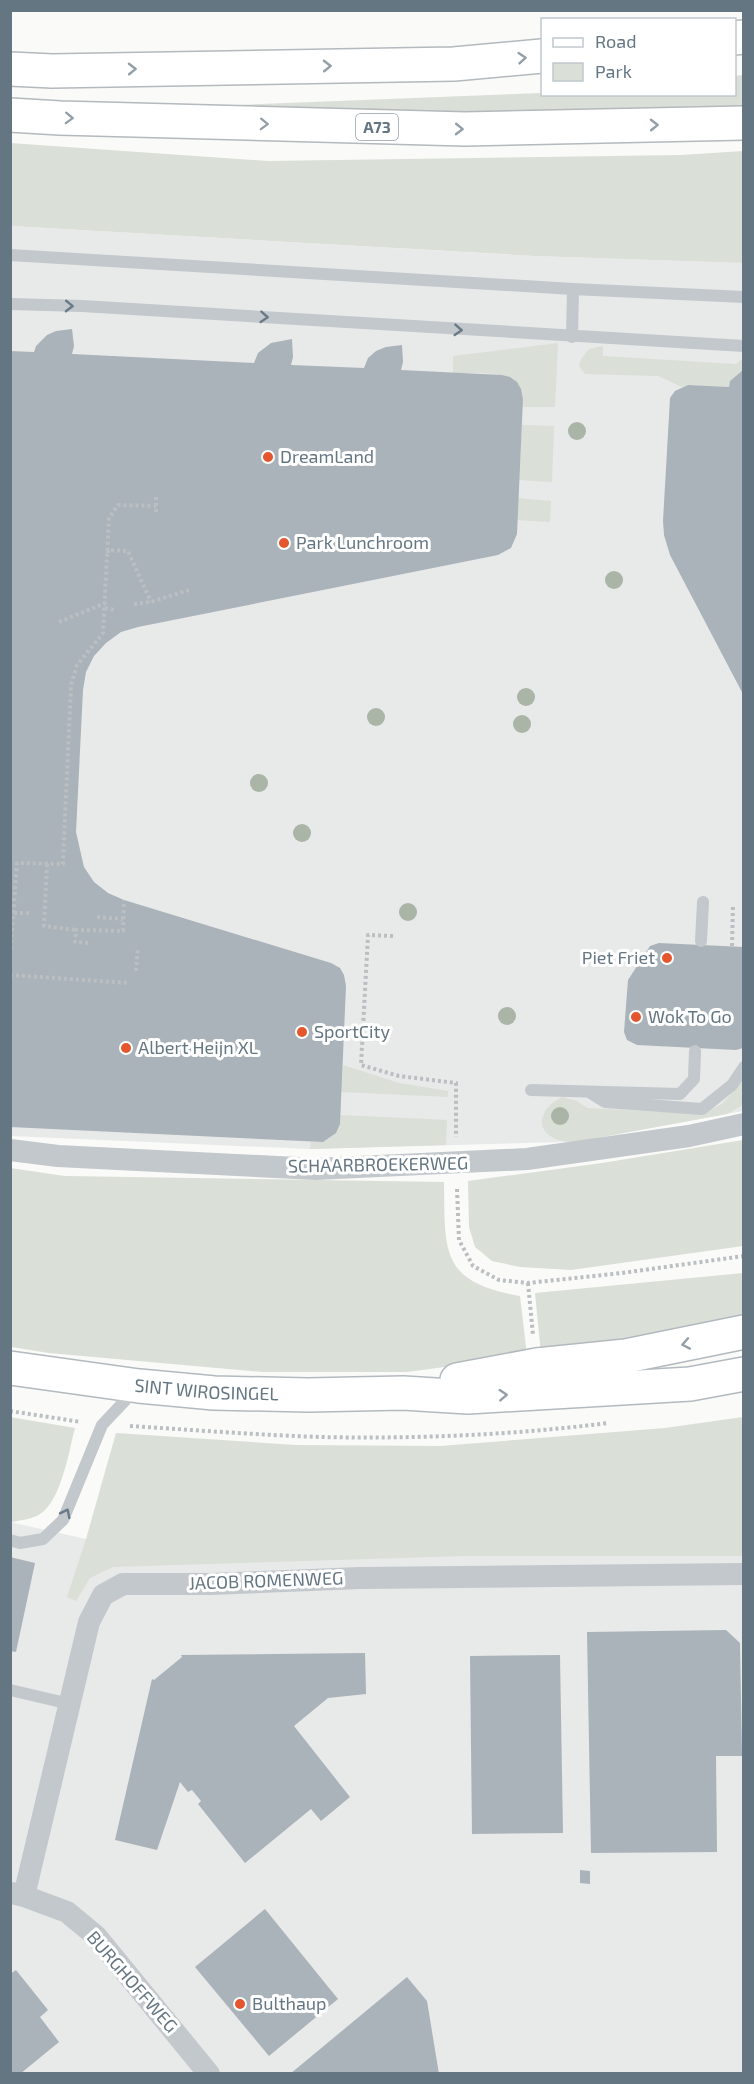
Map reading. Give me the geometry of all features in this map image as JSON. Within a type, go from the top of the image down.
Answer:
[{"type":"main road","points":[[10,69],[454,64],[541,56]]},
{"type":"main road","name":"A73","points":[[10,115],[465,129],[744,123]]},
{"type":"main road","name":"SINT WIROSINGEL","points":[[403,1393],[537,1365],[626,1356],[744,1332]]},
{"type":"main road","name":"SINT WIROSINGEL","points":[[10,1368],[139,1386],[214,1393],[308,1395],[403,1393],[468,1397],[690,1384],[744,1374]]},
{"type":"street","name":"SCHAARBROEKERWEG","points":[[10,1150],[58,1156],[316,1169],[527,1160],[689,1136],[744,1124]]},
{"type":"street","name":"JACOB ROMENWEG","points":[[17,1895],[70,1704],[89,1622],[103,1595],[123,1584],[210,1584],[360,1578],[744,1574]]},
{"type":"street","name":"BURGHOFFWEG","points":[[17,1895],[67,1912],[96,1936],[210,2073]]},
{"type":"lane","points":[[10,255],[744,297]]},
{"type":"lane","points":[[572,337],[573,289]]},
{"type":"lane","points":[[10,304],[82,306],[744,346]]},
{"type":"lane","points":[[701,942],[703,902]]},
{"type":"lane","points":[[531,1090],[680,1094],[694,1079],[695,1051]]},
{"type":"lane","points":[[588,1092],[605,1102],[702,1109],[732,1085],[744,1067]]},
{"type":"lane","points":[[10,1540],[20,1542],[43,1539],[63,1520],[102,1425],[139,1386]]},
{"type":"lane","points":[[10,1690],[70,1704]]},
{"type":"path","points":[[156,497],[156,514]]},
{"type":"path","points":[[10,954],[17,863],[63,864],[71,685],[77,665],[103,633],[109,518],[118,505],[156,506]]},
{"type":"path","points":[[115,610],[105,610],[108,550],[128,551],[151,602]]},
{"type":"path","points":[[134,604],[151,602],[189,590]]},
{"type":"path","points":[[59,622],[108,602]]},
{"type":"path","points":[[100,605],[105,610],[115,610]]},
{"type":"path","points":[[104,609],[115,610]]},
{"type":"path","points":[[47,863],[44,926],[123,932],[124,900]]},
{"type":"path","points":[[732,946],[733,904]]},
{"type":"path","points":[[14,913],[29,914]]},
{"type":"path","points":[[97,917],[123,919]]},
{"type":"path","points":[[76,930],[75,942],[88,943]]},
{"type":"path","points":[[136,971],[138,947]]},
{"type":"path","points":[[10,975],[129,983]]},
{"type":"shaded area","points":[[10,226],[534,256],[743,263],[743,1111],[575,1142],[310,1149],[11,1136]]},
{"type":"shaded area","points":[[10,1522],[86,1539],[466,1556],[743,1556],[743,2073],[11,2073]]},
{"type":"green space","points":[[743,75],[743,110],[190,115],[186,107],[541,93],[541,96],[736,96],[736,76]]},
{"type":"green space","points":[[10,143],[268,161],[681,155],[743,151],[743,263],[534,256],[11,226]]},
{"type":"green space","points":[[558,343],[555,407],[523,407],[522,394],[510,378],[489,373],[453,373],[453,356]]},
{"type":"green space","points":[[603,346],[603,356],[736,364],[743,358],[743,369],[730,381],[729,387],[688,385],[682,387],[658,376],[585,374],[579,366],[581,359],[589,349]]},
{"type":"green space","points":[[522,425],[554,426],[552,482],[519,480]]},
{"type":"green space","points":[[518,498],[551,501],[550,522],[517,520]]},
{"type":"green space","points":[[343,1065],[399,1083],[448,1091],[448,1097],[341,1092]]},
{"type":"green space","points":[[743,1076],[743,1105],[727,1114],[575,1142],[553,1138],[543,1127],[542,1119],[545,1112],[551,1104],[562,1097],[577,1101],[587,1108],[701,1114],[722,1104]]},
{"type":"green space","points":[[340,1115],[447,1120],[446,1145],[310,1149],[311,1142],[323,1141],[332,1136],[338,1127]]},
{"type":"green space","points":[[743,1140],[743,1246],[571,1270],[520,1267],[492,1261],[475,1247],[469,1227],[468,1181],[602,1163]]},
{"type":"green space","points":[[10,1168],[65,1176],[444,1182],[445,1227],[452,1260],[461,1272],[475,1282],[494,1290],[520,1296],[527,1356],[407,1372],[263,1372],[49,1353],[11,1347]]},
{"type":"green space","points":[[743,1273],[743,1319],[541,1354],[535,1293]]},
{"type":"green space","points":[[10,1417],[75,1428],[59,1487],[47,1508],[37,1516],[13,1522],[10,1522]]},
{"type":"green space","points":[[743,1417],[743,1556],[466,1556],[113,1567],[90,1578],[76,1601],[67,1597],[116,1433],[296,1445],[440,1446],[665,1428]]},
{"type":"building","points":[[72,329],[74,346],[72,354],[254,363],[258,353],[271,343],[292,339],[291,365],[364,368],[368,358],[376,351],[402,345],[401,370],[502,375],[517,382],[521,389],[523,399],[517,534],[511,548],[498,555],[138,627],[121,632],[106,643],[94,656],[86,672],[83,690],[76,832],[84,867],[94,882],[108,893],[124,900],[331,963],[340,968],[344,975],[346,986],[340,1124],[336,1133],[323,1142],[10,1127],[10,351],[34,352],[36,346],[47,335]]},
{"type":"building","points":[[744,369],[744,696],[670,555],[664,535],[663,521],[670,398],[675,391],[688,385],[729,387],[730,381]]},
{"type":"building","points":[[659,943],[744,947],[743,1048],[736,1050],[637,1045],[627,1040],[624,1032],[628,980],[650,946]]},
{"type":"building","points":[[10,1557],[35,1563],[16,1652],[10,1651]]},
{"type":"building","points":[[726,1630],[740,1643],[742,1756],[716,1756],[717,1852],[591,1853],[587,1632]]},
{"type":"building","points":[[365,1653],[366,1694],[328,1698],[294,1726],[350,1797],[321,1821],[311,1809],[245,1863],[198,1804],[201,1801],[192,1790],[188,1792],[180,1782],[157,1850],[115,1840],[152,1679],[154,1680],[182,1657],[181,1655]]},
{"type":"building","points":[[560,1655],[563,1833],[472,1834],[470,1656]]},
{"type":"building","points":[[580,1870],[590,1871],[590,1884],[580,1883]]},
{"type":"building","points":[[265,1909],[338,1999],[269,2056],[195,1967]]},
{"type":"building","points":[[16,1970],[48,2010],[40,2017],[59,2042],[20,2074],[10,2074],[10,1974]]},
{"type":"building","points":[[407,1977],[427,2001],[439,2074],[290,2074]]},
{"type":"place","name":"DreamLand","points":[[268,457]]},
{"type":"place","name":"Park Lunchroom","points":[[284,543]]},
{"type":"place","name":"Piet Friet","points":[[667,958]]},
{"type":"place","name":"Wok To Go","points":[[636,1017]]},
{"type":"place","name":"SportCity","points":[[302,1032]]},
{"type":"place","name":"Albert Heijn XL","points":[[126,1048]]},
{"type":"place","name":"Bulthaup","points":[[240,2004]]}]
